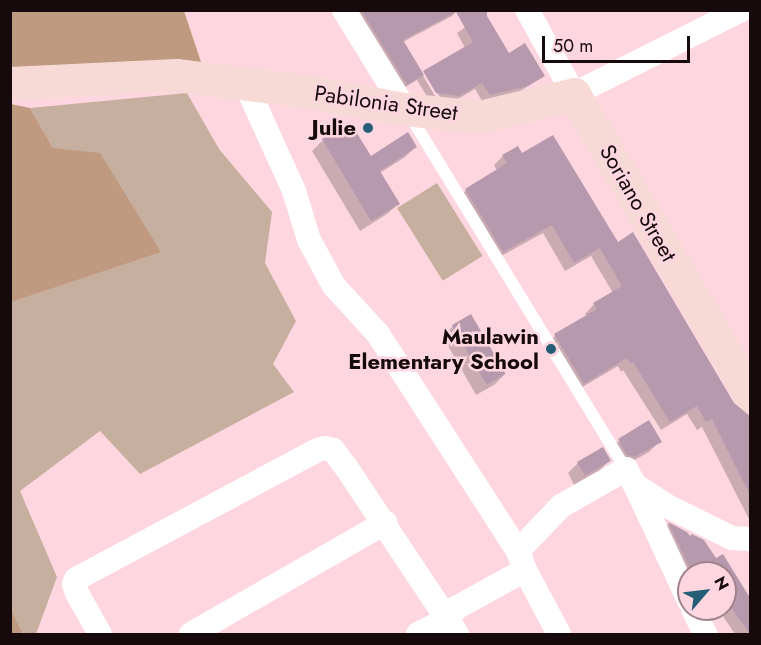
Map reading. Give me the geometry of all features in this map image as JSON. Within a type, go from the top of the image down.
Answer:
[{"type":"street","points":[[345,10],[405,109]]},
{"type":"street","name":"Soriano Street","points":[[527,10],[750,394]]},
{"type":"street","name":"Pabilonia Street","points":[[10,83],[176,75],[299,90],[405,109],[479,117],[574,94],[741,10]]},
{"type":"street","points":[[246,85],[286,169],[309,240],[334,286],[378,334],[522,560],[559,634]]},
{"type":"street","points":[[100,634],[77,593],[74,584],[76,579],[318,450],[333,450],[385,523],[452,627]]},
{"type":"street","points":[[452,627],[456,608],[522,560],[561,506],[630,477]]},
{"type":"street","points":[[630,477],[669,507],[732,538],[750,539]]},
{"type":"street","points":[[630,477],[677,576]]},
{"type":"street","points":[[191,634],[385,523]]},
{"type":"street","points":[[418,634],[452,627]]},
{"type":"lane","points":[[405,109],[630,477]]},
{"type":"shaded area","points":[[10,11],[184,11],[201,62],[11,68]]},
{"type":"shaded area","points":[[187,93],[219,149],[272,212],[265,263],[296,321],[273,364],[294,392],[140,474],[100,431],[20,491],[57,577],[36,634],[23,634],[11,609],[10,302],[161,251],[53,148],[30,108]]},
{"type":"shaded area","points":[[11,104],[30,108],[53,148],[100,153],[161,252],[11,302]]},
{"type":"shaded area","points":[[437,183],[483,256],[443,281],[397,208]]},
{"type":"shaded area","points":[[11,609],[23,634],[11,634]]},
{"type":"building","points":[[361,10],[487,10],[487,16],[509,53],[525,43],[545,76],[528,86],[490,95],[482,83],[459,96],[436,93],[423,71],[473,42],[456,12],[403,40],[424,75],[407,85]]},
{"type":"building","points":[[350,122],[371,156],[408,132],[417,147],[380,171],[400,204],[371,221],[322,139]]},
{"type":"building","points":[[553,135],[618,242],[633,232],[734,403],[750,416],[750,495],[712,419],[706,422],[697,406],[670,422],[633,362],[631,364],[627,358],[584,384],[576,371],[554,334],[597,309],[593,303],[622,286],[600,248],[574,263],[552,225],[503,252],[465,189],[507,163],[502,155],[518,146],[522,153]]},
{"type":"building","points":[[471,314],[506,374],[486,385],[452,325]]},
{"type":"building","points":[[649,420],[662,442],[634,457],[627,455],[618,439]]},
{"type":"building","points":[[603,447],[611,461],[585,476],[577,462]]},
{"type":"building","points":[[668,522],[690,536],[692,534],[704,540],[716,558],[723,554],[727,561],[686,561]]},
{"type":"building","points":[[737,577],[750,598],[750,634],[737,616]]},
{"type":"place","name":"Julie","points":[[368,128]]},
{"type":"place","name":"Maulawin Elementary School","points":[[551,349]]}]
